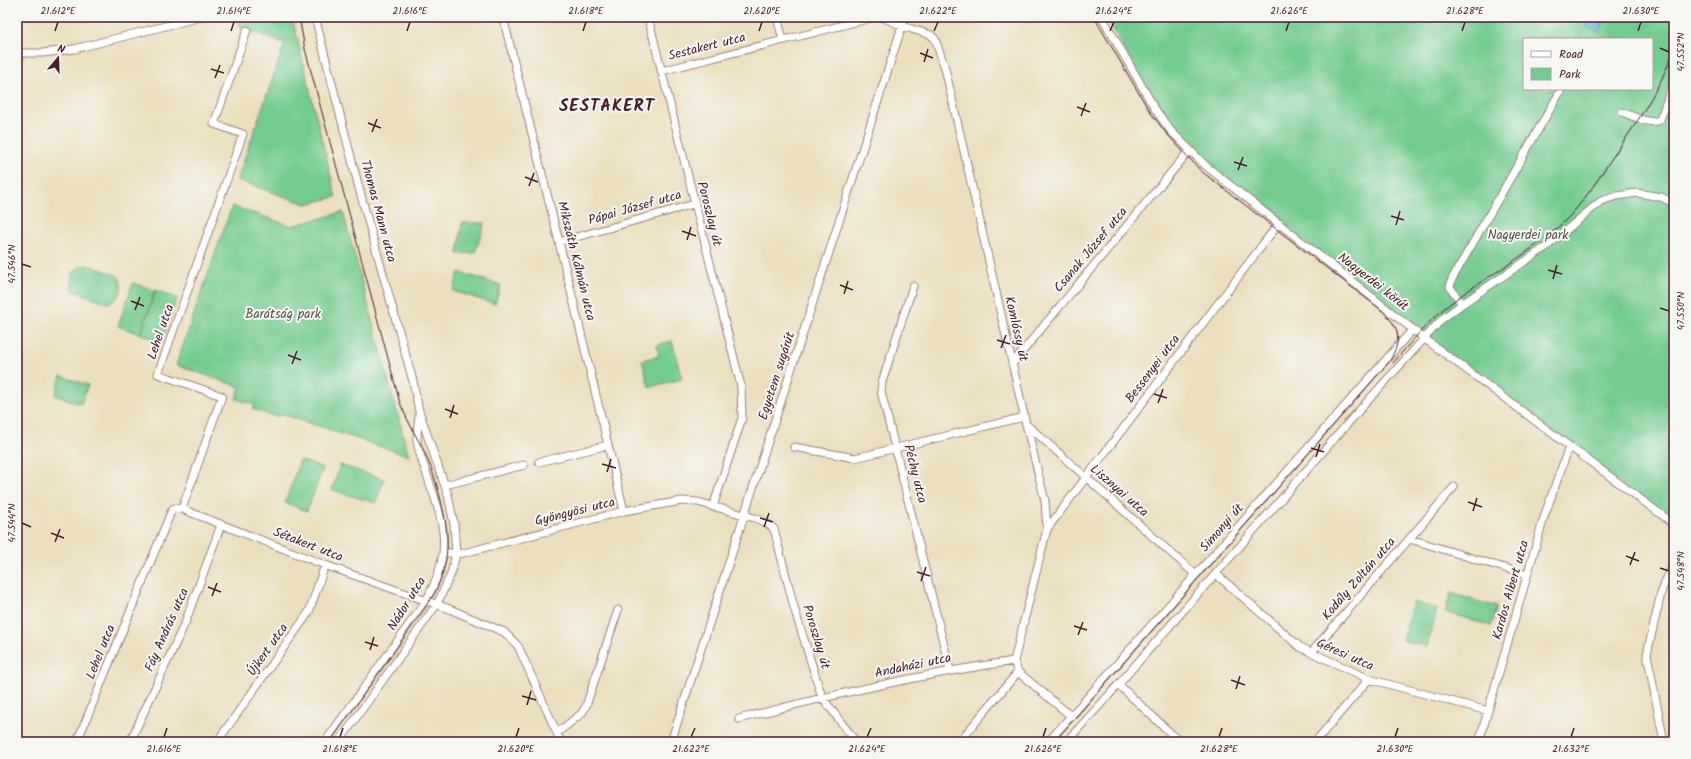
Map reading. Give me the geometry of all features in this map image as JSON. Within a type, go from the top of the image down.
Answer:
[{"type":"street","points":[[17,53],[43,53],[74,49],[202,17]]},
{"type":"street","name":"Thomas Mann utca","points":[[316,17],[360,192],[413,381],[419,411],[445,485],[454,524],[456,554]]},
{"type":"street","name":"Mikszáth Kálmán utca","points":[[503,17],[624,511]]},
{"type":"street","name":"Poroszlay út","points":[[648,17],[740,386],[742,418],[713,507]]},
{"type":"street","points":[[777,17],[782,40]]},
{"type":"street","name":"Sestakert utca","points":[[661,71],[876,17]]},
{"type":"street","points":[[882,17],[902,26]]},
{"type":"street","name":"Egyetem sugárút","points":[[671,742],[905,17]]},
{"type":"street","name":"Nagyerdei körút","points":[[1102,17],[1155,109],[1170,130],[1189,151],[1425,339],[1674,524]]},
{"type":"street","name":"Komlóssy út","points":[[902,26],[931,35],[935,39],[941,56],[1025,421],[1045,501],[1047,529],[1014,661]]},
{"type":"street","name":"Lehel utca","points":[[78,742],[171,512],[174,508],[182,509],[222,396],[158,374],[243,134],[214,124],[247,30]]},
{"type":"street","points":[[1622,112],[1656,122],[1660,120],[1674,81]]},
{"type":"street","points":[[1462,304],[1450,287],[1452,279],[1560,92]]},
{"type":"street","name":"Csanak József utca","points":[[1012,364],[1189,151]]},
{"type":"street","points":[[1425,339],[1442,320],[1462,304],[1546,247],[1601,201],[1617,196],[1637,193],[1661,197],[1674,203]]},
{"type":"street","name":"Pápai József utca","points":[[559,242],[694,204]]},
{"type":"street","name":"Bessenyei utca","points":[[1047,529],[1279,223]]},
{"type":"street","name":"Péchy utca","points":[[913,286],[882,382],[881,391],[950,670]]},
{"type":"street","name":"Simonyi út","points":[[1048,742],[1413,329]]},
{"type":"street","name":"Simonyi út","points":[[1066,742],[1425,339]]},
{"type":"street","name":"Thomas Mann utca","points":[[419,411],[417,440],[443,525],[443,552]]},
{"type":"street","points":[[794,447],[855,458],[1025,421]]},
{"type":"street","name":"Lisznyai utca","points":[[1025,421],[1086,478],[1196,575]]},
{"type":"street","points":[[539,462],[608,445]]},
{"type":"street","name":"Kardos Albert utca","points":[[1479,742],[1545,514],[1569,446]]},
{"type":"street","points":[[445,485],[524,465]]},
{"type":"street","name":"Kodály Zoltán utca","points":[[1311,653],[1454,487]]},
{"type":"street","name":"Gyöngyösi utca","points":[[443,552],[456,554],[624,511],[682,501],[698,502],[758,520],[768,524],[774,529]]},
{"type":"street","name":"Sétakert utca","points":[[182,509],[221,525],[426,601]]},
{"type":"street","name":"Fáy András utca","points":[[130,742],[185,623],[221,525]]},
{"type":"street","name":"Poroszlay út","points":[[774,529],[795,611],[822,697],[856,742]]},
{"type":"street","name":"Kodály Zoltán utca","points":[[1410,539],[1528,575]]},
{"type":"street","name":"Nádor utca","points":[[325,742],[426,601],[437,578],[443,552]]},
{"type":"street","name":"Nádor utca","points":[[339,742],[437,604],[451,574],[456,554]]},
{"type":"street","points":[[1664,742],[1647,654],[1662,589],[1674,562]]},
{"type":"street","name":"Újkert utca","points":[[217,742],[309,612],[325,564]]},
{"type":"street","name":"Géresi utca","points":[[1216,574],[1300,647],[1311,653],[1369,679],[1488,711]]},
{"type":"street","points":[[426,601],[437,604],[504,632],[512,638],[518,646],[561,742]]},
{"type":"street","points":[[557,733],[582,713],[586,706],[618,610]]},
{"type":"street","points":[[1014,661],[1018,672],[1071,716]]},
{"type":"street","name":"Andaházi utca","points":[[739,719],[822,697],[950,670],[1014,661]]},
{"type":"street","points":[[959,742],[1018,672]]},
{"type":"street","points":[[1315,742],[1369,679]]},
{"type":"street","points":[[1118,685],[1180,742]]},
{"type":"green space","points":[[255,17],[292,17],[336,197],[306,204],[237,180],[285,43],[239,27],[241,20]]},
{"type":"green space","name":"Nagyerdei park","points":[[1106,17],[1674,17],[1674,524],[1551,433],[1206,166],[1166,124],[1167,118],[1139,75]]},
{"type":"green space","name":"Barátság park","points":[[232,206],[292,226],[343,212],[409,456],[282,414],[276,417],[253,409],[254,404],[236,399],[240,387],[176,365]]},
{"type":"green space","points":[[462,223],[485,223],[475,253],[458,254]]},
{"type":"green space","points":[[87,265],[117,275],[121,283],[121,292],[113,301],[108,303],[74,291],[71,282],[73,274],[78,268]]},
{"type":"green space","points":[[459,272],[501,285],[495,304],[453,291]]},
{"type":"green space","points":[[133,283],[155,290],[140,334],[118,326]]},
{"type":"green space","points":[[156,290],[177,298],[162,342],[141,334]]},
{"type":"green space","points":[[672,341],[682,379],[649,387],[642,360],[659,356],[657,345]]},
{"type":"green space","points":[[61,376],[88,385],[81,404],[55,395]]},
{"type":"green space","points":[[300,460],[323,468],[307,511],[285,503]]},
{"type":"green space","points":[[340,465],[384,479],[376,503],[332,490]]},
{"type":"green space","points":[[1451,593],[1497,607],[1491,626],[1445,612]]},
{"type":"green space","points":[[1413,602],[1437,609],[1427,647],[1402,640]]},
{"type":"water","points":[[1589,17],[1605,17],[1600,32],[1585,26]]},
{"type":"tram line","points":[[299,17],[305,49],[400,403],[431,468],[442,507],[447,532],[444,569],[434,594],[330,742]]},
{"type":"tram line","points":[[1054,742],[1389,362],[1398,339],[1395,327],[1387,315],[1380,309],[1201,171],[1166,133],[1150,112],[1094,17]]},
{"type":"tram line","points":[[1393,363],[1426,326],[1447,306],[1528,251],[1554,231],[1571,215],[1593,187],[1655,92],[1674,50]]},
{"type":"district","name":"SESTAKERT","points":[[607,106]]}]
